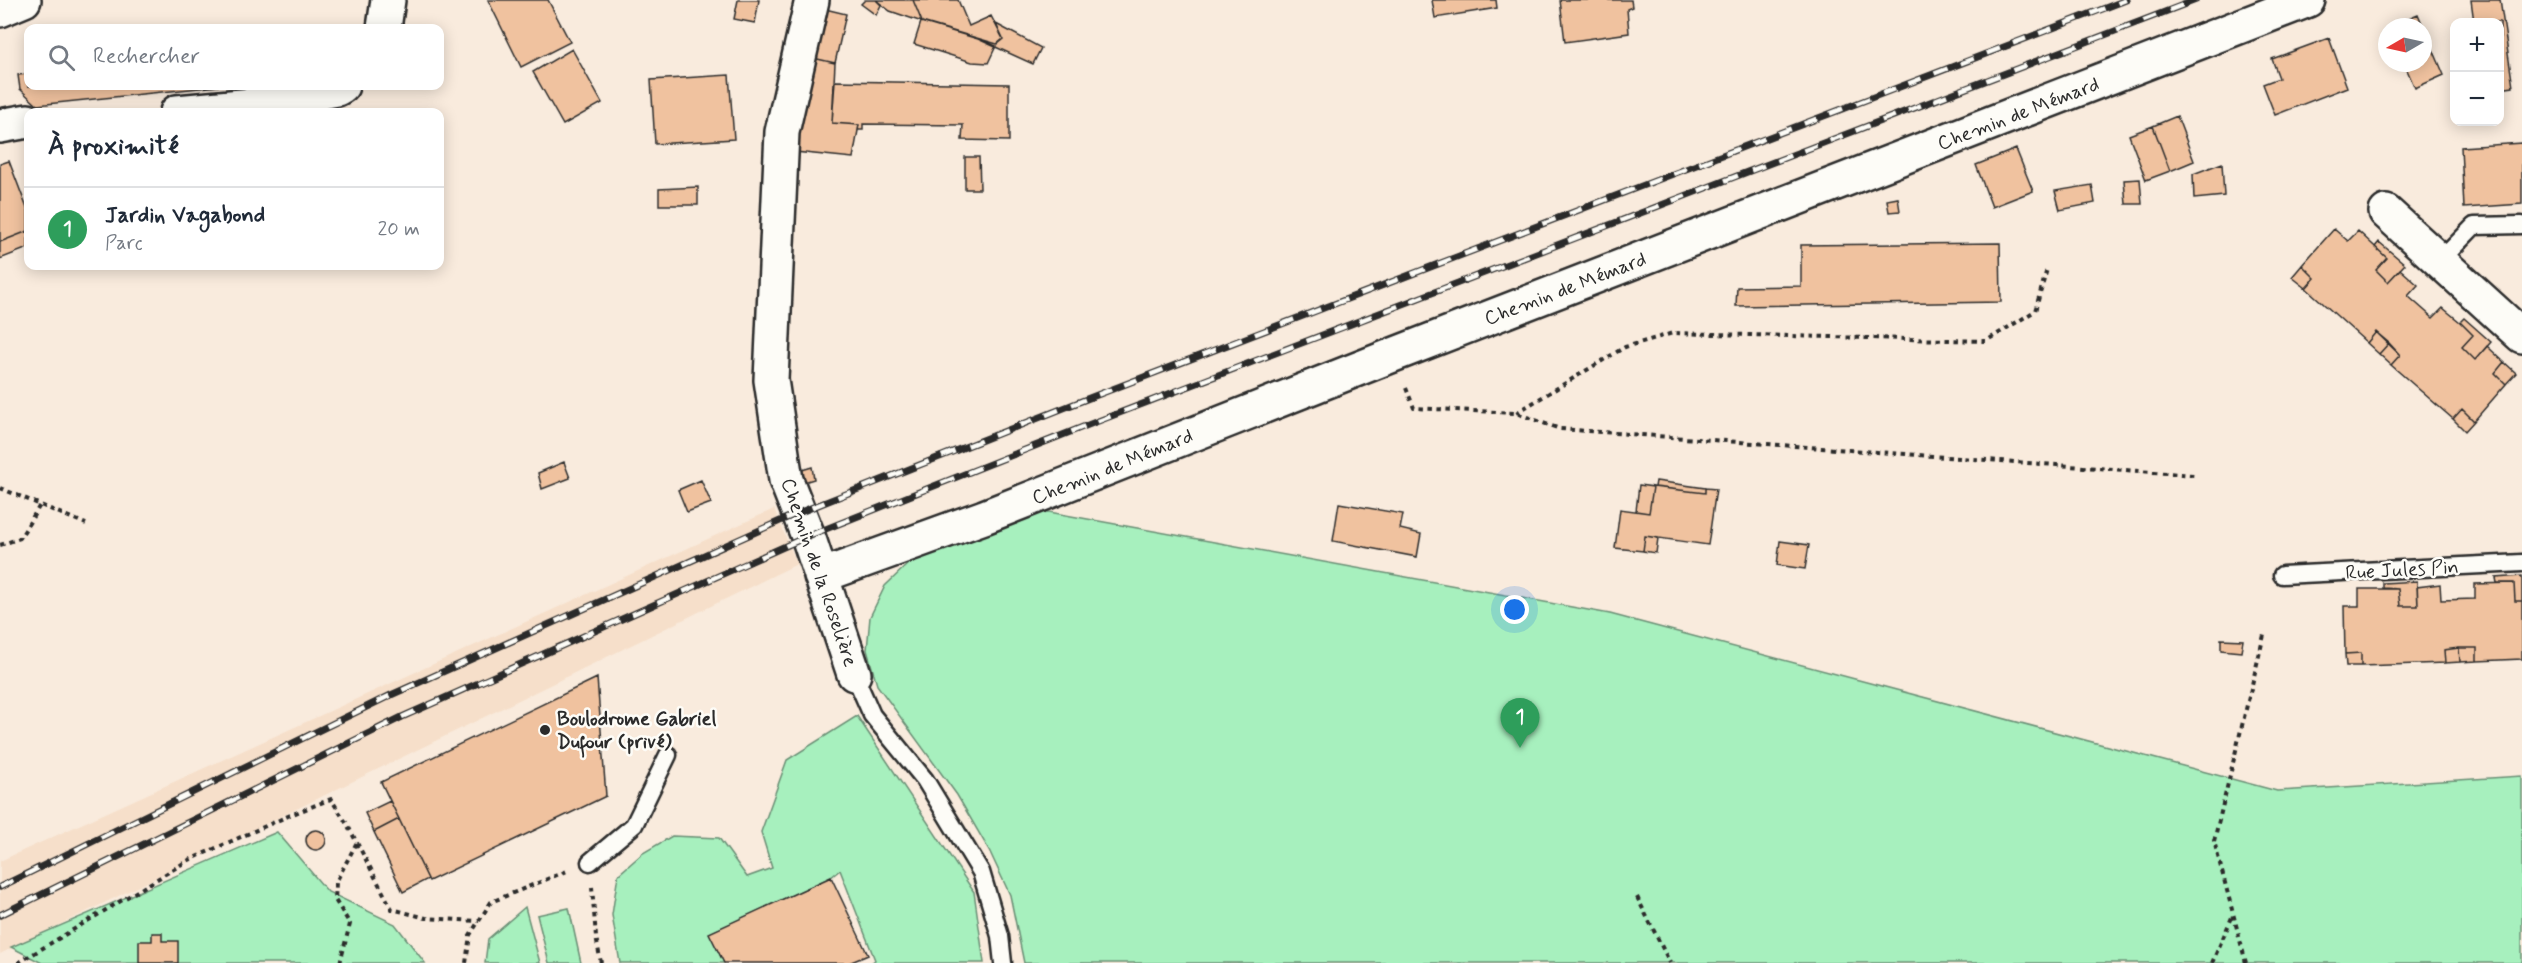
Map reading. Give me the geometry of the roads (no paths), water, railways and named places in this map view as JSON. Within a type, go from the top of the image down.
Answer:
[{"type":"street","points":[[0,10],[24,0]]},
{"type":"street","points":[[385,24],[388,0]]},
{"type":"street","name":"Chemin de la Roselière","points":[[812,0],[782,132],[771,380],[786,480],[854,674]]},
{"type":"street","name":"Chemin de Mémard","points":[[821,576],[984,517],[1393,354],[2308,0]]},
{"type":"street","points":[[220,108],[252,105],[332,90]]},
{"type":"street","points":[[0,126],[24,122]]},
{"type":"street","points":[[2386,212],[2522,336]]},
{"type":"lane","points":[[2440,261],[2474,226],[2522,225]]},
{"type":"lane","name":"Rue Jules Pin","points":[[2282,574],[2522,563]]},
{"type":"lane","name":"Chemin de la Roselière","points":[[854,674],[872,715],[925,780],[981,872],[1000,936],[1003,963]]},
{"type":"lane","points":[[590,862],[634,825],[668,755]]},
{"type":"railway","points":[[0,887],[391,695],[798,513],[1084,400],[2126,0]]},
{"type":"railway","points":[[0,915],[402,717],[808,536],[1093,423],[2196,0]]},
{"type":"place","name":"Boulodrome Gabriel Dufour (privé)","points":[[545,730]]},
{"type":"place","name":"Jardin Vagabond","points":[[1520,748]]}]
